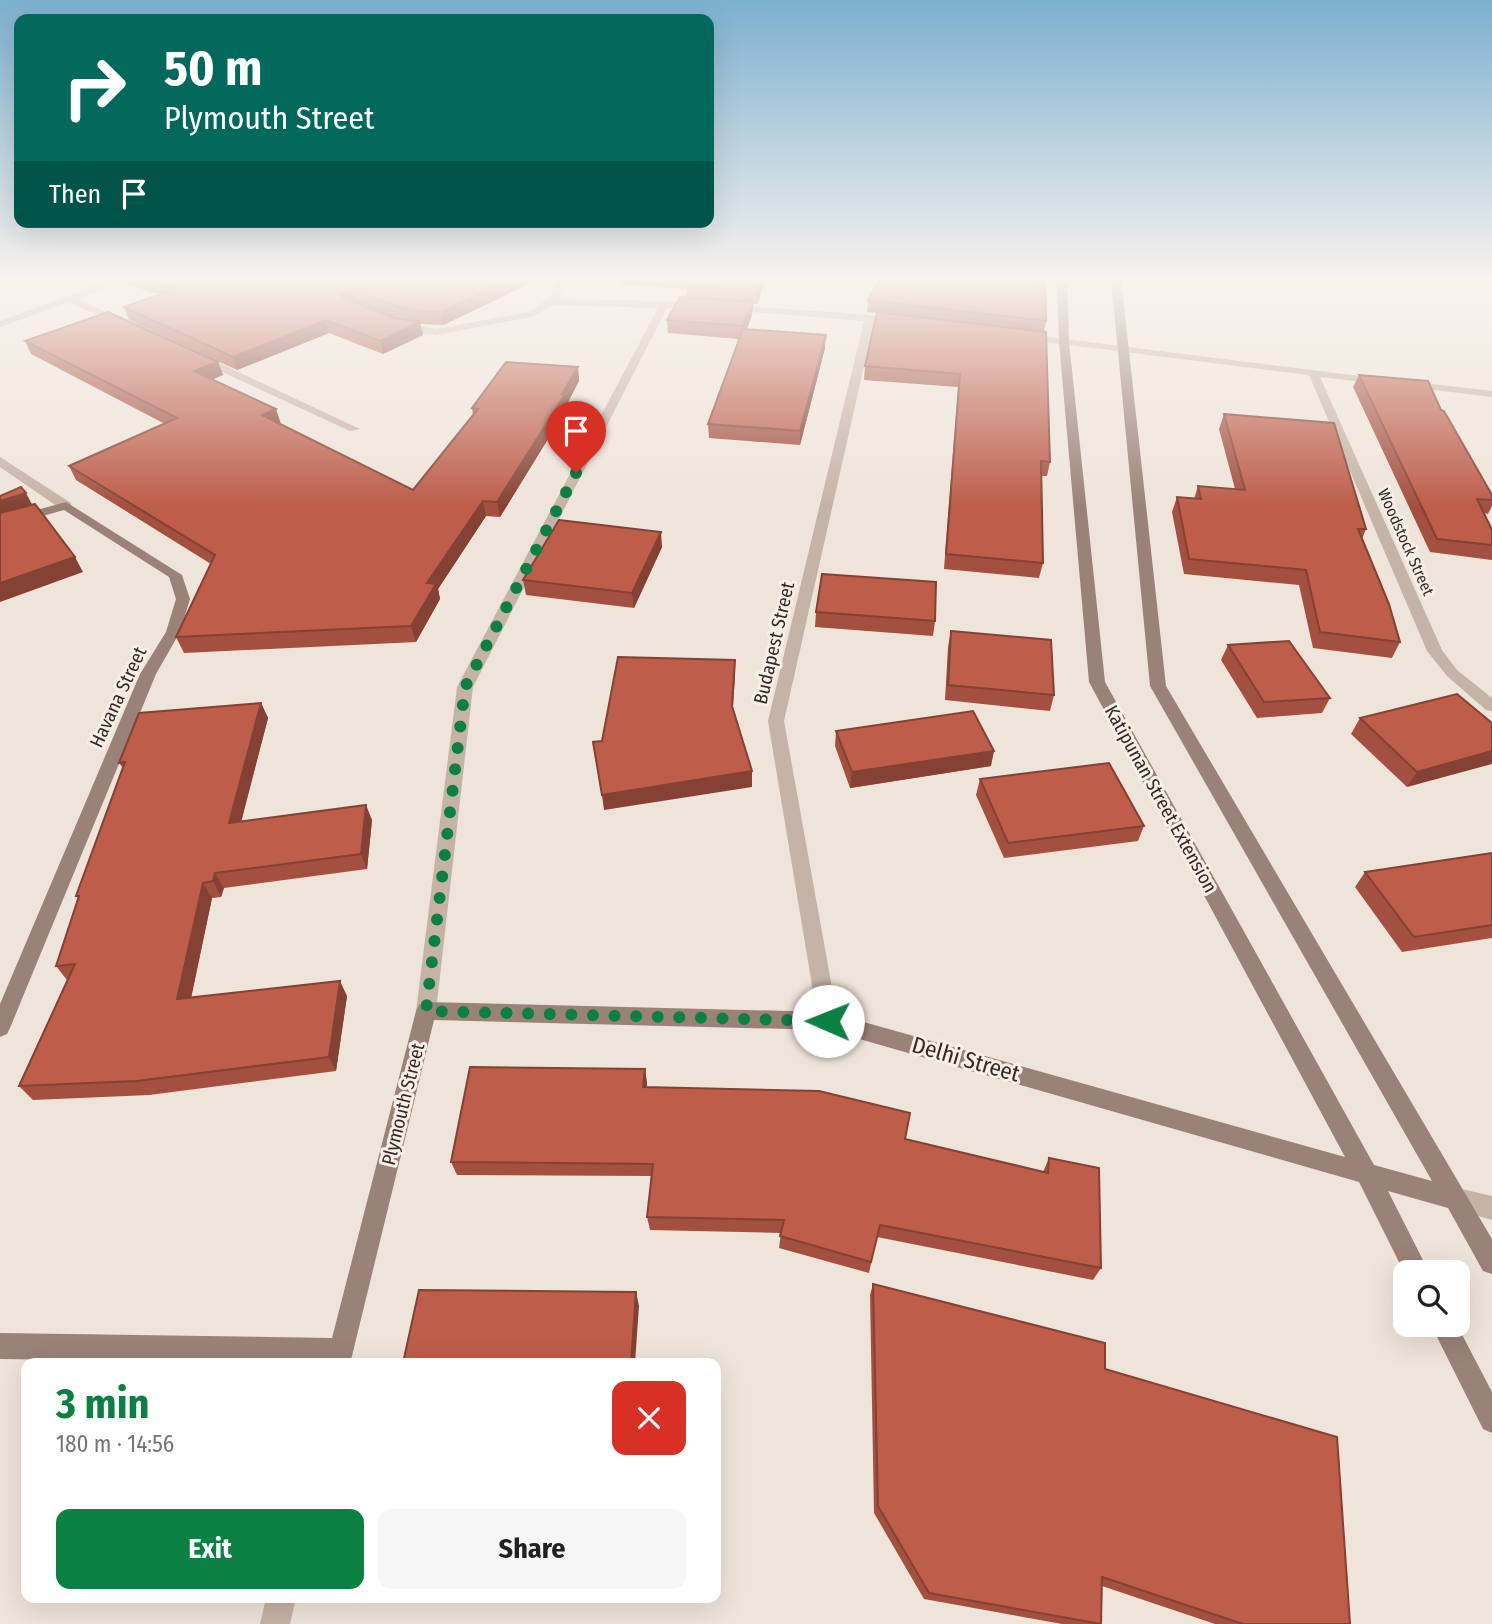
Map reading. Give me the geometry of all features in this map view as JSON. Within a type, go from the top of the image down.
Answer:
[{"type":"street","points":[[191,355],[354,429]]},
{"type":"street","name":"Plymouth Street","points":[[341,1357],[426,1011],[465,687],[638,355]]},
{"type":"street","name":"Budapest Street","points":[[828,1021],[776,721],[861,355]]},
{"type":"street","name":"Katipunan Street Extension","points":[[1065,355],[1097,682],[1366,1172],[1411,1260]]},
{"type":"street","points":[[1124,355],[1158,686],[1452,1198],[1492,1262]]},
{"type":"street","points":[[1163,355],[1492,394]]},
{"type":"street","name":"Woodstock Street","points":[[1313,373],[1434,651],[1451,673],[1492,706]]},
{"type":"street","name":"Havana Street","points":[[0,461],[174,575],[183,599],[173,632],[148,674],[0,1028]]},
{"type":"street","points":[[0,524],[66,506]]},
{"type":"street","name":"Delhi Street","points":[[426,1011],[828,1021],[1492,1208]]},
{"type":"street","points":[[1450,1337],[1492,1420]]},
{"type":"street","points":[[0,1346],[341,1357]]},
{"type":"street","points":[[275,1624],[280,1603]]},
{"type":"building","points":[[52,355],[202,355],[218,362],[194,371],[276,409],[262,415],[413,490],[478,409],[472,408],[506,362],[578,367],[562,394],[565,394],[497,502],[483,501],[427,583],[436,584],[411,626],[176,637],[215,555],[69,466],[177,418]]},
{"type":"building","points":[[733,355],[821,355],[800,431],[708,424]]},
{"type":"building","points":[[867,355],[1047,355],[1050,462],[1041,461],[1043,563],[946,554],[960,374],[865,366]]},
{"type":"building","points":[[1359,375],[1428,381],[1441,410],[1492,495],[1492,500],[1477,499],[1492,530],[1492,545],[1437,539]]},
{"type":"building","points":[[1224,414],[1334,423],[1366,529],[1358,529],[1389,604],[1400,642],[1320,632],[1306,570],[1189,559],[1177,497],[1201,499],[1198,486],[1245,490]]},
{"type":"building","points":[[21,487],[26,493],[0,501],[0,496]]},
{"type":"building","points":[[35,504],[75,557],[0,583],[0,513]]},
{"type":"building","points":[[559,520],[661,532],[632,593],[523,580]]},
{"type":"building","points":[[822,574],[936,582],[935,621],[816,612]]},
{"type":"building","points":[[951,631],[1051,640],[1054,695],[948,685]]},
{"type":"building","points":[[1289,641],[1330,698],[1264,702],[1228,645]]},
{"type":"building","points":[[618,657],[735,660],[732,706],[752,771],[602,795],[593,742],[602,741]]},
{"type":"building","points":[[1457,694],[1492,723],[1492,751],[1417,772],[1360,718]]},
{"type":"building","points":[[261,703],[229,823],[366,805],[361,854],[215,873],[213,881],[203,883],[177,999],[340,981],[329,1057],[137,1081],[19,1086],[75,964],[56,966],[79,896],[76,896],[125,762],[119,763],[139,713]]},
{"type":"building","points":[[973,711],[994,751],[852,772],[836,731]]},
{"type":"building","points":[[1109,763],[1144,826],[1008,843],[980,779]]},
{"type":"building","points":[[1492,853],[1492,925],[1414,937],[1365,872]]},
{"type":"building","points":[[470,1067],[645,1069],[643,1087],[819,1091],[910,1113],[905,1139],[1048,1173],[1049,1158],[1099,1168],[1101,1268],[880,1225],[871,1262],[780,1236],[784,1220],[647,1217],[653,1164],[451,1162]]},
{"type":"building","points":[[873,1284],[1105,1343],[1105,1369],[1337,1437],[1350,1624],[1243,1624],[1102,1577],[1101,1624],[929,1593],[878,1506]]},
{"type":"building","points":[[419,1290],[636,1292],[631,1358],[404,1358]]},
{"type":"route","points":[[576,473],[465,687],[426,1011],[828,1021]]}]
